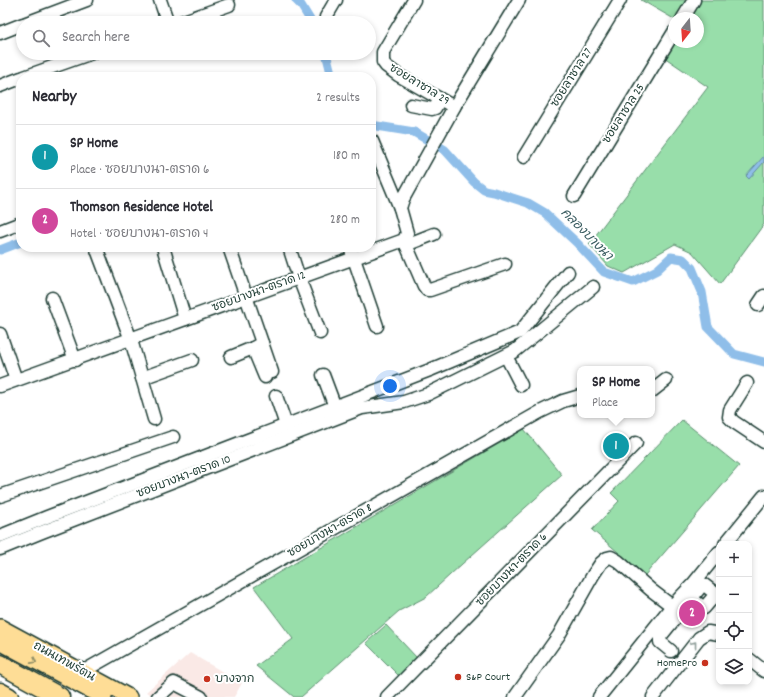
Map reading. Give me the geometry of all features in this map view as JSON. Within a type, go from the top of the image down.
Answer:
[{"type":"highway","points":[[0,664],[60,697]]},
{"type":"highway","points":[[0,676],[39,697]]},
{"type":"highway","points":[[0,692],[9,697]]},
{"type":"main road","name":"ถนนเทพรัตน","points":[[0,626],[129,697]]},
{"type":"main road","points":[[0,642],[69,680],[104,697]]},
{"type":"street","points":[[45,16],[88,0]]},
{"type":"street","points":[[160,0],[166,16]]},
{"type":"street","points":[[327,16],[336,0]]},
{"type":"street","name":"ซอยลาซาล 29","points":[[414,0],[383,52],[384,62],[386,66],[398,75],[454,107]]},
{"type":"street","name":"ซอยลาซาล 29","points":[[400,208],[403,199],[426,161],[454,107],[519,0]]},
{"type":"street","name":"ซอยลาซาล 27","points":[[524,156],[620,0]]},
{"type":"street","points":[[687,12],[694,0]]},
{"type":"street","points":[[198,16],[229,5]]},
{"type":"street","points":[[0,33],[16,27]]},
{"type":"street","name":"ซอยลาซาล 25","points":[[574,196],[668,42]]},
{"type":"street","points":[[38,72],[72,60]]},
{"type":"street","points":[[0,86],[16,80]]},
{"type":"street","points":[[411,105],[432,109],[435,108],[440,99]]},
{"type":"street","points":[[376,151],[400,208],[407,233],[405,242],[426,290],[430,290],[505,264]]},
{"type":"street","points":[[1,227],[16,224]]},
{"type":"street","name":"ซอยบางนา-ตราด 12","points":[[376,251],[434,234]]},
{"type":"street","points":[[98,252],[131,340],[154,419]]},
{"type":"street","points":[[165,252],[185,319]]},
{"type":"street","points":[[231,252],[246,298],[258,346],[269,374]]},
{"type":"street","points":[[291,252],[320,332]]},
{"type":"street","points":[[352,252],[378,326]]},
{"type":"street","name":"ซอยบางนา-ตราด 12","points":[[0,386],[373,252]]},
{"type":"street","points":[[0,536],[430,370],[520,332],[568,272]]},
{"type":"street","name":"ซอยบางนา-ตราด 10","points":[[0,549],[362,408],[404,402],[428,394],[515,351],[593,287]]},
{"type":"street","points":[[52,298],[75,360]]},
{"type":"street","points":[[0,334],[16,380]]},
{"type":"street","points":[[231,357],[258,346]]},
{"type":"street","points":[[506,356],[521,385]]},
{"type":"street","points":[[142,378],[192,360]]},
{"type":"street","points":[[323,375],[335,407]]},
{"type":"street","points":[[655,389],[666,380]]},
{"type":"street","points":[[747,383],[730,410],[730,417],[734,422],[764,442]]},
{"type":"street","points":[[276,396],[286,425]]},
{"type":"street","name":"ซอยบางนา-ตราด 8","points":[[82,672],[540,412],[563,401],[577,397]]},
{"type":"street","points":[[0,496],[172,437]]},
{"type":"street","name":"ซอยบางนา-ตราด 6","points":[[387,697],[636,443]]},
{"type":"street","points":[[727,541],[764,496]]},
{"type":"street","points":[[515,697],[559,634],[593,575],[601,563],[607,558],[611,557],[618,560],[651,590],[672,606]]},
{"type":"street","points":[[671,651],[660,642],[660,638],[696,589],[716,557]]},
{"type":"street","points":[[599,697],[672,606],[696,589],[716,567]]},
{"type":"street","points":[[653,697],[699,638],[708,632],[716,633]]},
{"type":"street","points":[[752,661],[764,671]]},
{"type":"street","points":[[158,697],[174,683],[201,697]]},
{"type":"shaded area","points":[[190,653],[242,683],[234,697],[155,697],[146,692]]},
{"type":"green space","points":[[641,0],[690,0],[682,12],[668,12],[668,16]]},
{"type":"green space","points":[[699,0],[764,0],[764,224],[720,284],[692,252],[675,244],[624,273],[608,266],[589,244],[708,87],[664,57],[670,48],[704,48],[704,12],[692,12]]},
{"type":"green space","points":[[682,420],[739,466],[645,575],[592,530],[619,501],[611,493]]},
{"type":"green space","points":[[524,429],[562,475],[426,597],[399,611],[301,697],[294,697],[256,666],[293,639],[254,587]]},
{"type":"green space","points":[[386,625],[417,658],[399,676],[366,643]]},
{"type":"water","points":[[764,156],[764,162],[749,179],[746,176]]},
{"type":"waterway","name":"คลองบางนา","points":[[296,0],[308,16]]},
{"type":"waterway","name":"คลองบางนา","points":[[328,60],[331,72]]},
{"type":"waterway","name":"คลองบางนา","points":[[376,126],[414,132],[445,150],[474,182],[484,190],[528,203],[545,213],[577,243],[604,272],[633,282],[657,270],[671,257],[683,259],[692,268],[702,292],[708,327],[734,354],[764,362]]},
{"type":"waterway","points":[[0,250],[16,244]]},
{"type":"place","name":"SP Home","points":[[616,446]]},
{"type":"place","name":"Thomson Residence Hotel","points":[[692,613]]},
{"type":"place","name":"HomePro","points":[[705,663]]},
{"type":"place","name":"S&P Court","points":[[458,677]]},
{"type":"place","name":"บางจาก","points":[[207,679]]}]
